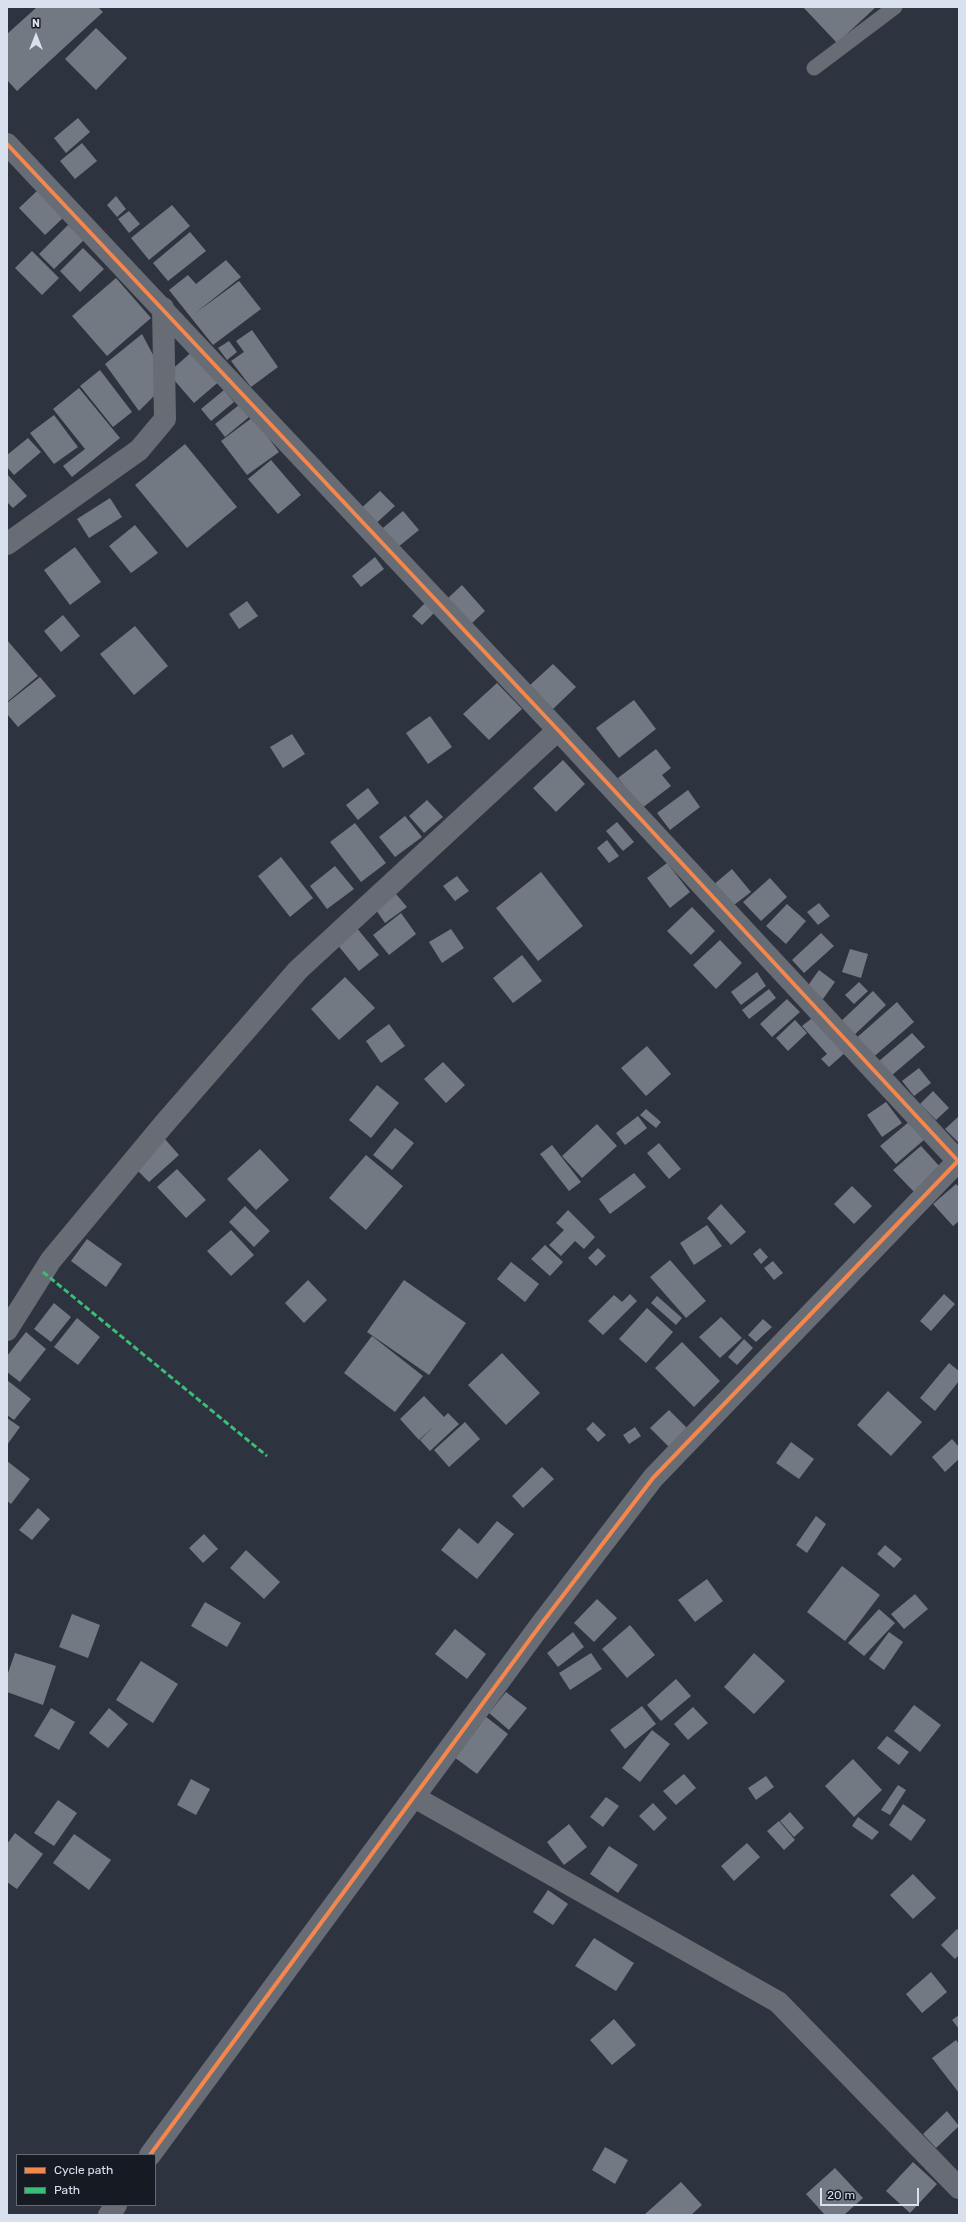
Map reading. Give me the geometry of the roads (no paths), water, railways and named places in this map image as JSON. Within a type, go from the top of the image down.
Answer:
[{"type":"street","points":[[7,144],[163,308],[558,730],[958,1162],[653,1478],[542,1623],[151,2154]]},
{"type":"street","points":[[7,544],[139,450],[165,418],[163,308]]},
{"type":"street","points":[[7,1330],[51,1260],[164,1124],[298,970],[558,730]]},
{"type":"street","points":[[414,1797],[778,2002],[959,2188]]},
{"type":"street","points":[[109,2215],[115,2206]]},
{"type":"lane","points":[[814,68],[895,7]]}]
